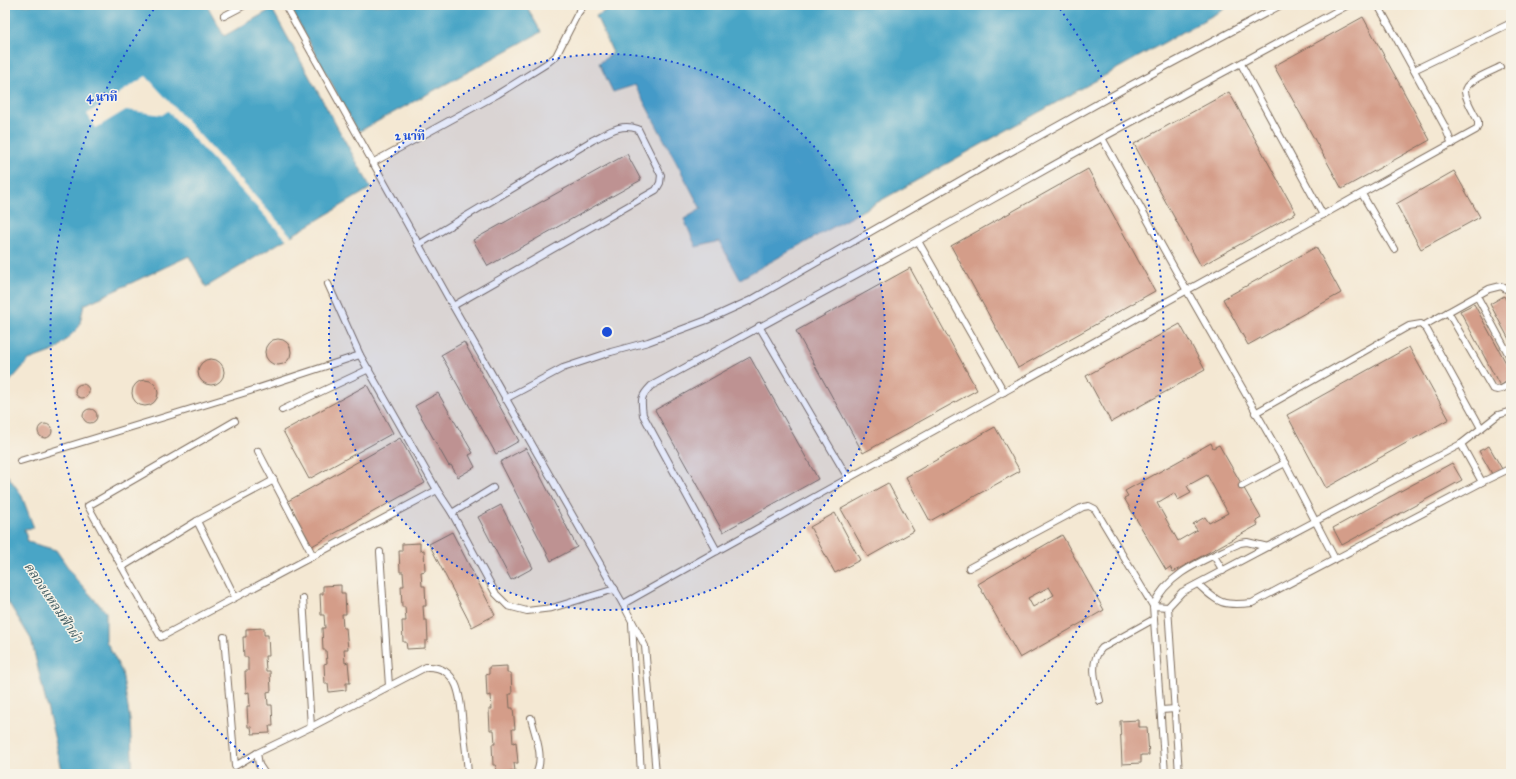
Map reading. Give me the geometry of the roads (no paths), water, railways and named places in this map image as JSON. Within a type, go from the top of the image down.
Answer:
[{"type":"lane","points":[[224,16],[245,5]]},
{"type":"lane","points":[[285,5],[418,245],[615,589],[632,623],[641,636],[647,657],[656,774]]},
{"type":"lane","points":[[372,162],[498,94],[546,64],[556,56],[578,13],[584,5]]},
{"type":"lane","points":[[505,399],[563,368],[611,352],[648,342],[707,320],[751,300],[1138,81],[1281,5]]},
{"type":"lane","points":[[717,551],[643,415],[641,401],[644,394],[651,386],[918,241],[1102,138],[1348,5]]},
{"type":"lane","points":[[1378,5],[1444,125],[1452,144]]},
{"type":"lane","points":[[1414,70],[1511,23]]},
{"type":"lane","points":[[1241,64],[1323,215]]},
{"type":"lane","points":[[623,604],[1476,130],[1478,121],[1465,93],[1468,84],[1500,67]]},
{"type":"lane","points":[[418,245],[593,140],[620,127],[629,126],[638,129],[661,175],[660,183],[656,190],[453,306]]},
{"type":"lane","points":[[1102,138],[1255,413],[1285,463],[1335,559]]},
{"type":"lane","points":[[1362,194],[1394,249]]},
{"type":"lane","points":[[918,241],[1004,392]]},
{"type":"lane","points":[[328,284],[360,354],[437,490],[452,513],[496,594],[508,606],[527,611],[552,608],[615,589]]},
{"type":"lane","points":[[1423,326],[1489,289],[1501,286],[1511,292]]},
{"type":"lane","points":[[1478,296],[1511,359]]},
{"type":"lane","points":[[1448,312],[1492,388],[1499,390],[1511,383]]},
{"type":"lane","points":[[1255,413],[1409,326],[1422,324],[1427,330],[1481,428]]},
{"type":"lane","points":[[759,326],[848,478]]},
{"type":"lane","points":[[20,461],[250,391],[360,354]]},
{"type":"lane","points":[[282,410],[369,369]]},
{"type":"lane","points":[[1179,774],[1176,709],[1168,607],[1182,592],[1460,444],[1498,415],[1511,411]]},
{"type":"lane","points":[[235,421],[88,506],[161,636],[437,490]]},
{"type":"lane","points":[[1460,444],[1482,482]]},
{"type":"lane","points":[[258,451],[313,556]]},
{"type":"lane","points":[[1242,486],[1285,463]]},
{"type":"lane","points":[[1198,584],[1214,599],[1228,604],[1252,603],[1511,468]]},
{"type":"lane","points":[[122,567],[197,521],[274,480]]},
{"type":"lane","points":[[452,513],[493,488]]},
{"type":"lane","points":[[969,568],[1083,507],[1089,506],[1095,508],[1153,606],[1165,774]]},
{"type":"lane","points":[[197,521],[235,597]]},
{"type":"lane","points":[[1153,606],[1164,587],[1184,571],[1240,543],[1247,542],[1268,547]]},
{"type":"lane","points":[[380,552],[389,686]]},
{"type":"lane","points":[[1214,556],[1222,571]]},
{"type":"lane","points":[[303,598],[311,727]]},
{"type":"lane","points":[[1153,606],[1168,607]]},
{"type":"lane","points":[[1100,700],[1094,672],[1097,654],[1102,648],[1154,619]]},
{"type":"lane","points":[[632,623],[641,774]]},
{"type":"lane","points":[[224,638],[235,766],[257,753],[311,727],[426,667],[437,667],[445,671],[454,681],[460,695],[468,774]]},
{"type":"lane","points":[[1161,710],[1176,709]]},
{"type":"lane","points":[[531,718],[540,751],[539,768],[536,774]]},
{"type":"lane","points":[[257,753],[259,765],[264,774]]},
{"type":"water","points":[[5,5],[207,5],[224,36],[272,9],[371,188],[206,287],[189,256],[84,305],[79,327],[56,350],[29,360],[5,387]]},
{"type":"water","points":[[289,5],[526,5],[541,32],[358,132]]},
{"type":"water","points":[[616,5],[1224,5],[1226,8],[740,279],[719,241],[696,247],[684,219],[701,209],[635,85],[613,92],[599,63],[613,53],[596,16]]},
{"type":"water","name":"คลองแหลมฟ้าผ่า","points":[[5,472],[21,494],[34,528],[24,529],[28,542],[56,550],[76,579],[106,612],[106,641],[122,672],[130,720],[133,774],[63,774],[31,639],[5,597]]}]
